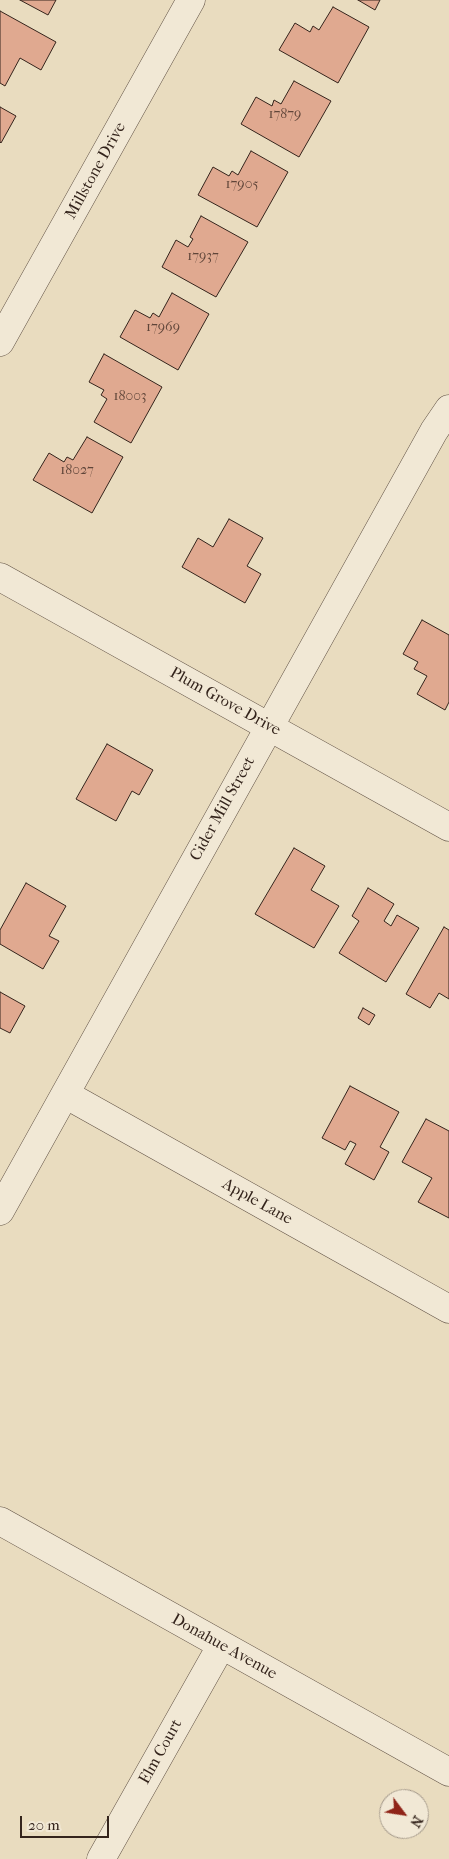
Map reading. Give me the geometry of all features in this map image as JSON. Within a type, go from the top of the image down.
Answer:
[{"type":"street","name":"Millstone Drive","points":[[0,342],[191,0]]},
{"type":"street","name":"Cider Mill Street","points":[[0,1211],[434,431],[449,409]]},
{"type":"street","name":"Plum Grove Drive","points":[[0,577],[449,828]]},
{"type":"street","name":"Apple Lane","points":[[65,1094],[449,1309]]},
{"type":"street","name":"Donahue Avenue","points":[[0,1521],[449,1772]]},
{"type":"street","name":"Elm Court","points":[[102,1859],[221,1646]]},
{"type":"building","points":[[20,0],[56,0],[48,15]]},
{"type":"building","points":[[358,0],[380,0],[375,10]]},
{"type":"building","points":[[333,7],[369,27],[338,83],[279,50],[295,23],[310,32],[313,26],[319,30]]},
{"type":"building","points":[[0,11],[56,42],[41,70],[20,58],[5,86],[0,83]]},
{"type":"building","points":[[294,81],[331,101],[299,157],[241,124],[256,97],[272,106],[274,100],[281,104]]},
{"type":"building","points":[[0,107],[16,116],[1,143],[0,142]]},
{"type":"building","points":[[251,151],[288,172],[257,227],[198,195],[213,167],[229,176],[232,171],[238,175]]},
{"type":"building","points":[[201,216],[248,242],[216,297],[162,267],[176,240],[188,247],[193,239],[190,237]]},
{"type":"building","points":[[172,293],[209,314],[178,370],[120,337],[135,310],[150,318],[153,313],[159,317]]},
{"type":"building","points":[[104,354],[162,387],[131,443],[94,422],[107,399],[101,395],[104,390],[89,382]]},
{"type":"building","points":[[87,437],[123,457],[92,513],[33,480],[49,453],[64,462],[67,457],[73,460]]},
{"type":"building","points":[[229,519],[263,538],[247,566],[261,574],[245,603],[182,567],[198,538],[213,547]]},
{"type":"building","points":[[422,620],[449,635],[449,702],[445,710],[417,694],[427,676],[414,669],[418,662],[403,654]]},
{"type":"building","points":[[107,744],[153,770],[139,795],[132,791],[116,821],[76,799]]},
{"type":"building","points":[[294,848],[325,866],[311,890],[339,906],[314,948],[255,914]]},
{"type":"building","points":[[26,883],[66,906],[49,936],[59,941],[43,969],[0,944],[0,930]]},
{"type":"building","points":[[368,888],[394,904],[384,921],[391,926],[397,915],[419,928],[386,982],[339,953],[359,921],[352,916]]},
{"type":"building","points":[[444,927],[449,930],[449,999],[439,993],[430,1008],[406,994]]},
{"type":"building","points":[[0,992],[25,1006],[10,1033],[0,1028]]},
{"type":"building","points":[[363,1008],[375,1015],[369,1025],[358,1018]]},
{"type":"building","points":[[350,1086],[399,1112],[380,1147],[389,1152],[374,1180],[345,1164],[356,1144],[350,1141],[345,1150],[322,1138]]},
{"type":"building","points":[[426,1119],[449,1131],[449,1218],[418,1202],[432,1178],[402,1162]]}]
